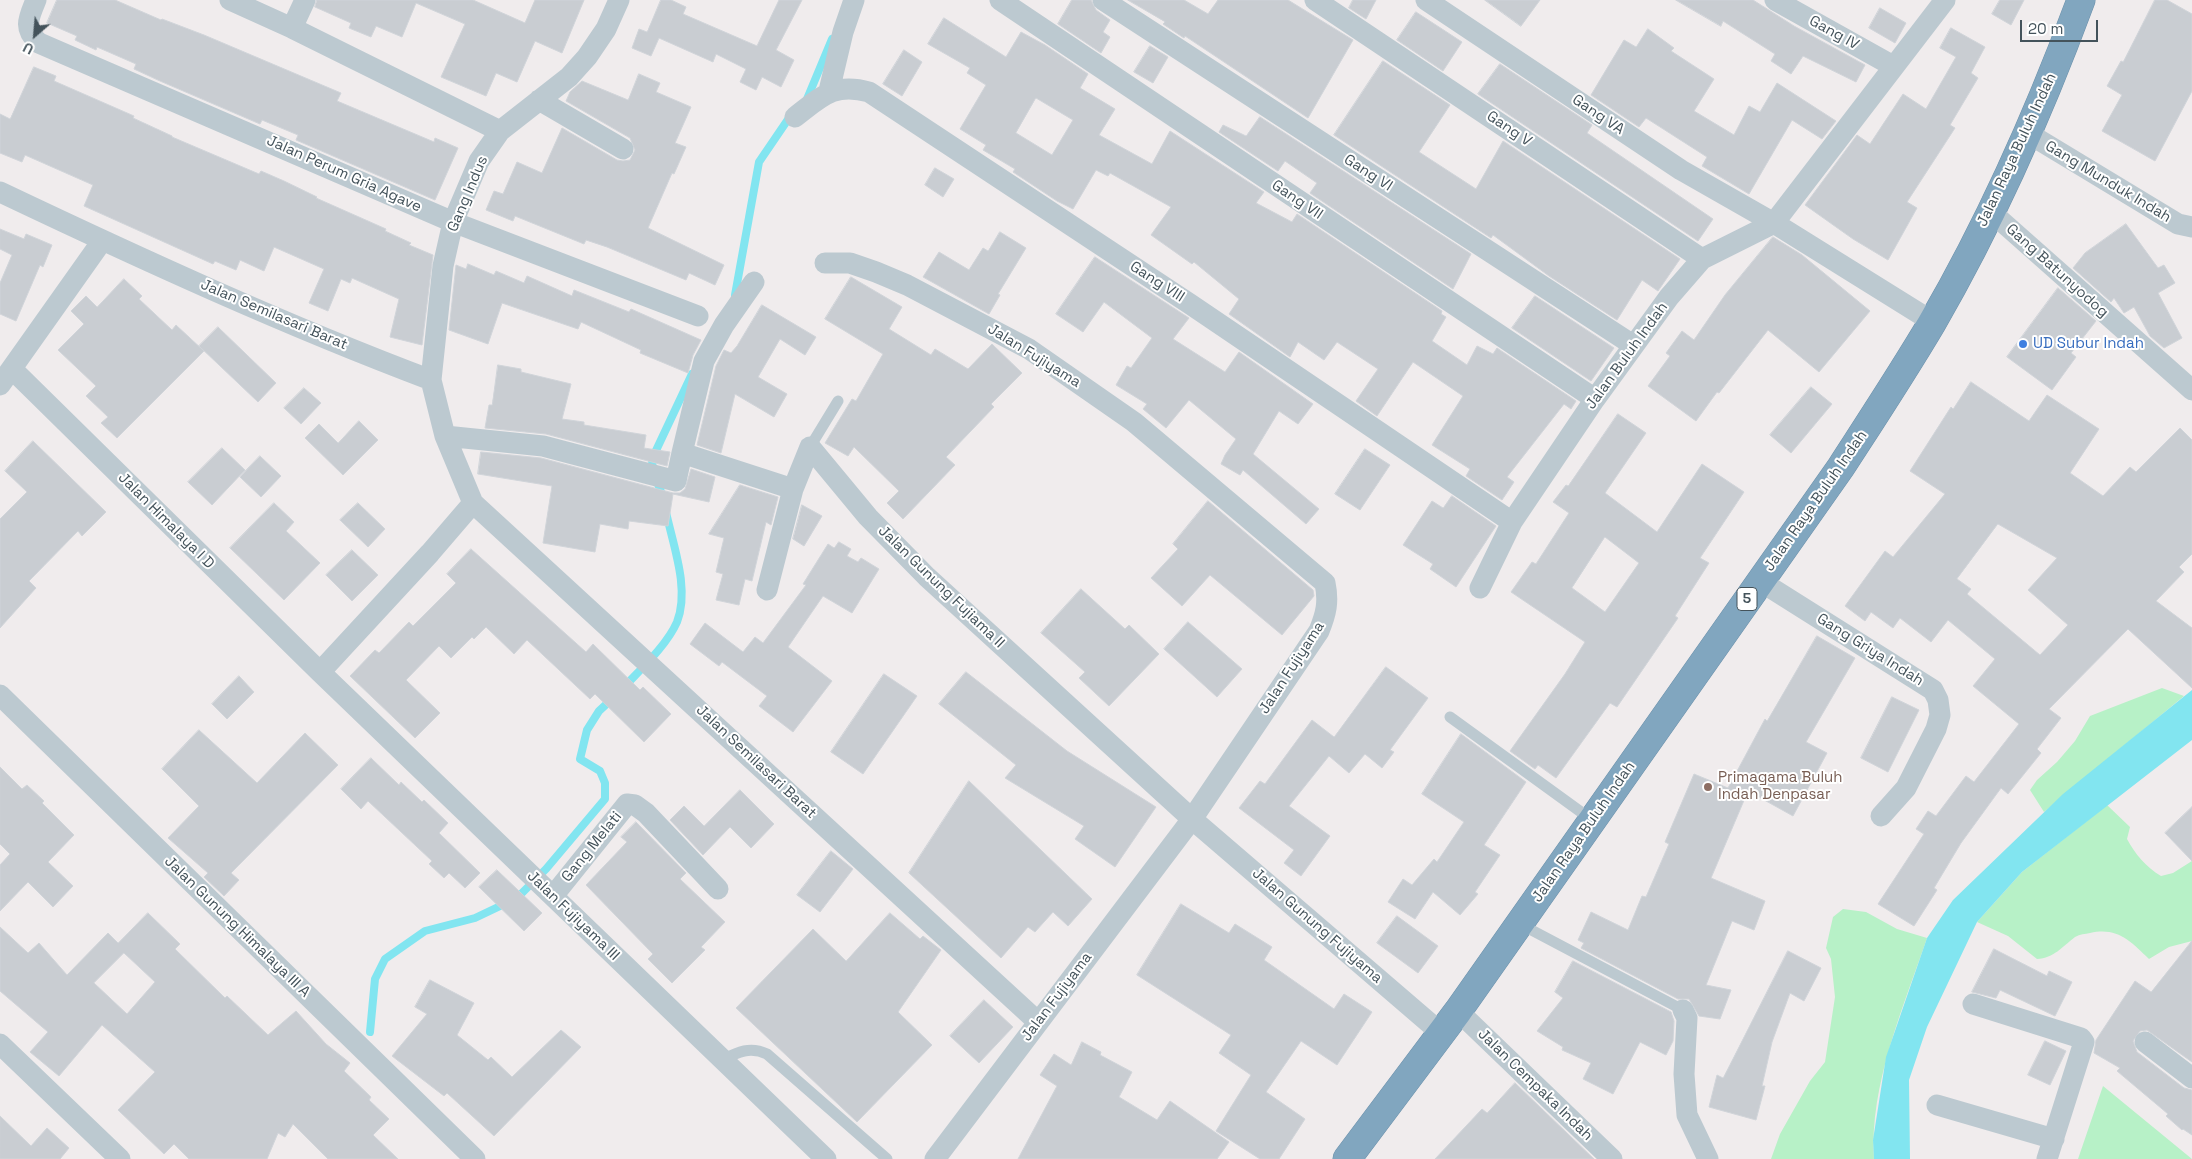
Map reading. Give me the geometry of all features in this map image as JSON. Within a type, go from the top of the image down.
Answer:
[{"type":"highway","name":"Jalan Raya Buluh Indah","points":[[1347,1159],[1458,1011],[1841,467],[1932,322],[1990,211],[2060,57],[2081,0]]},
{"type":"street","name":"Jalan Perum Gria Agave","points":[[36,0],[28,26],[31,36],[40,44],[453,222],[698,316]]},
{"type":"street","points":[[230,0],[292,28],[500,131]]},
{"type":"street","points":[[292,28],[305,0]]},
{"type":"street","name":"Gang Indus","points":[[431,380],[443,266],[453,222],[479,161],[500,131],[570,77],[587,57],[606,29],[619,0]]},
{"type":"street","points":[[795,117],[829,91],[843,32],[854,0]]},
{"type":"street","name":"Gang VII","points":[[1000,0],[1595,399]]},
{"type":"street","name":"Gang VI","points":[[1103,0],[1633,346]]},
{"type":"street","name":"Gang V","points":[[1315,0],[1702,259]]},
{"type":"street","name":"Gang VA","points":[[1426,0],[1681,170],[1774,223]]},
{"type":"street","name":"Gang IV","points":[[1775,0],[1893,66]]},
{"type":"street","name":"Jalan Buluh Indah","points":[[1480,588],[1512,522],[1633,346],[1702,259],[1774,223],[1945,0]]},
{"type":"street","name":"Gang VIII","points":[[829,91],[846,88],[868,92],[1198,309],[1512,522]]},
{"type":"street","points":[[539,100],[623,149]]},
{"type":"street","name":"Gang Munduk Indah","points":[[2026,132],[2178,224],[2192,228]]},
{"type":"street","name":"Jalan Semilasari Barat","points":[[0,192],[102,241],[374,358],[431,380],[445,436],[473,503],[1038,1022]]},
{"type":"street","name":"Gang Batunyodog","points":[[1990,211],[2192,390]]},
{"type":"street","points":[[1774,223],[1932,322]]},
{"type":"street","points":[[6,377],[102,241]]},
{"type":"street","name":"Jalan Fujiyama","points":[[825,263],[850,263],[876,272],[934,298],[1029,349],[1134,422],[1325,583],[1328,600],[1326,615],[1319,631],[1192,819],[935,1159]]},
{"type":"street","points":[[445,436],[543,446],[676,481],[704,361],[724,325],[754,282]]},
{"type":"street","name":"Jalan Himalaya I D","points":[[6,377],[320,672]]},
{"type":"street","points":[[767,590],[793,489],[810,447]]},
{"type":"street","name":"Jalan Gunung Fujiama II","points":[[810,447],[868,517],[928,577],[1192,819]]},
{"type":"street","points":[[682,453],[793,489]]},
{"type":"street","points":[[320,672],[430,553],[473,503]]},
{"type":"street","name":"Gang Griya Indah","points":[[1760,581],[1933,690],[1938,700],[1940,715],[1936,729],[1906,788],[1881,816]]},
{"type":"street","name":"Jalan Fujiyama III","points":[[320,672],[826,1159]]},
{"type":"street","name":"Jalan Gunung Himalaya III A","points":[[0,695],[475,1159]]},
{"type":"street","name":"Gang Melati","points":[[552,896],[627,804],[635,805],[646,813],[718,889]]},
{"type":"street","name":"Jalan Gunung Fujiyama","points":[[1192,819],[1442,1033]]},
{"type":"street","points":[[1937,1105],[2051,1149],[2084,1042],[2080,1038],[1973,1004]]},
{"type":"street","points":[[1683,1010],[1687,1018],[1684,1074],[1687,1115],[1708,1159]]},
{"type":"street","name":"Jalan Cempaka Indah","points":[[1458,1011],[1612,1159]]},
{"type":"street","points":[[2145,1042],[2192,1078]]},
{"type":"street","points":[[0,1044],[120,1159]]},
{"type":"lane","points":[[810,447],[838,401]]},
{"type":"lane","points":[[1450,717],[1592,820]]},
{"type":"lane","points":[[1520,924],[1683,1010]]},
{"type":"lane","points":[[722,1060],[743,1050],[759,1050],[767,1054],[887,1159]]},
{"type":"green space","points":[[2162,688],[2184,696],[2044,812],[2030,790],[2037,780],[2057,762],[2075,741],[2090,716]]},
{"type":"green space","points":[[2107,805],[2130,827],[2127,839],[2141,860],[2150,869],[2161,876],[2173,873],[2192,861],[2192,941],[2169,947],[2149,959],[2136,946],[2116,934],[2100,932],[2082,934],[2048,957],[2037,959],[2008,936],[1977,922],[2022,872]]},
{"type":"green space","points":[[1843,909],[1866,912],[1897,929],[1927,938],[1899,1018],[1883,1074],[1874,1131],[1874,1159],[1771,1159],[1780,1134],[1810,1081],[1825,1062],[1835,997],[1831,959],[1826,948],[1833,917]]},
{"type":"green space","points":[[2103,1086],[2192,1159],[2078,1159]]},
{"type":"water","points":[[2192,690],[2192,740],[2022,872],[1977,922],[1927,1027],[1909,1080],[1910,1159],[1874,1159],[1873,1140],[1886,1057],[1927,938],[1953,900],[2063,794]]},
{"type":"building","points":[[57,0],[115,0],[161,20],[204,35],[341,93],[337,101],[434,142],[435,138],[458,148],[435,200],[296,140],[298,135],[262,120],[260,124],[134,69],[136,64],[97,47],[96,50],[75,40],[77,36],[47,23]]},
{"type":"building","points":[[317,0],[473,0],[525,23],[535,0],[584,0],[562,53],[535,41],[517,82],[496,73],[486,96],[441,77],[465,24],[416,3],[402,37],[376,26],[371,37],[349,28],[351,23],[315,7]]},
{"type":"building","points":[[661,0],[671,0],[686,7],[683,14],[757,46],[779,0],[802,0],[776,50],[794,60],[781,87],[762,77],[756,90],[740,82],[746,69],[716,54],[713,62],[659,38],[651,56],[632,48],[639,29],[647,32]]},
{"type":"building","points":[[1072,0],[1091,0],[1096,10],[1110,20],[1103,32],[1110,37],[1101,53],[1058,24]]},
{"type":"building","points":[[1128,0],[1184,0],[1208,14],[1218,0],[1288,0],[1353,40],[1308,118],[1185,36],[1184,38],[1163,24],[1165,22]]},
{"type":"building","points":[[1353,0],[1376,0],[1366,19],[1349,8]]},
{"type":"building","points":[[1485,0],[1540,0],[1521,26]]},
{"type":"building","points":[[1676,0],[1753,0],[1794,26],[1865,65],[1856,82],[1803,56],[1791,74],[1771,61],[1775,54],[1723,21],[1721,26]]},
{"type":"building","points":[[2000,0],[2024,0],[2011,25],[1992,14]]},
{"type":"building","points":[[2155,0],[2167,0],[2192,14],[2192,91],[2155,161],[2102,131],[2122,95],[2107,86],[2121,61],[2123,62]]},
{"type":"building","points":[[1880,8],[1906,23],[1895,43],[1869,28]]},
{"type":"building","points":[[1416,12],[1462,42],[1443,71],[1397,40]]},
{"type":"building","points":[[944,18],[1006,57],[1021,32],[1045,45],[1088,74],[1080,88],[1115,109],[1099,135],[1152,164],[1170,131],[1264,192],[1256,203],[1292,222],[1297,214],[1442,311],[1441,314],[1446,317],[1432,341],[1467,365],[1477,346],[1493,354],[1497,348],[1576,401],[1571,409],[1564,404],[1507,477],[1514,482],[1502,500],[1466,476],[1470,469],[1432,445],[1463,396],[1413,362],[1377,416],[1356,401],[1378,369],[1337,342],[1324,360],[1298,342],[1290,357],[1229,314],[1239,299],[1194,262],[1192,264],[1151,235],[1171,207],[1110,173],[1108,176],[1096,170],[1073,209],[1057,201],[1013,172],[1015,169],[983,150],[986,145],[960,129],[986,85],[967,73],[970,68],[928,44]],"holes":[[[1036,98],[1073,120],[1052,155],[1016,133]]]},
{"type":"building","points":[[1951,28],[1985,47],[1971,73],[1978,78],[1950,125],[1955,128],[1907,202],[1917,208],[1888,260],[1853,239],[1805,205],[1857,135],[1870,144],[1903,94],[1926,109],[1956,57],[1940,48]]},
{"type":"building","points":[[1648,29],[1674,48],[1671,51],[1714,79],[1694,111],[1734,135],[1749,106],[1760,112],[1777,83],[1836,121],[1822,139],[1792,120],[1749,194],[1702,166],[1707,157],[1646,118],[1639,127],[1591,95],[1624,40],[1636,47]]},
{"type":"building","points":[[1150,46],[1168,57],[1153,83],[1134,72]]},
{"type":"building","points":[[904,50],[922,62],[902,96],[883,84]]},
{"type":"building","points":[[1383,61],[1450,105],[1419,152],[1476,189],[1503,141],[1680,259],[1658,291],[1642,280],[1617,320],[1549,276],[1493,235],[1491,238],[1334,135]]},
{"type":"building","points":[[1500,64],[1592,125],[1587,133],[1713,219],[1698,241],[1478,94]]},
{"type":"building","points":[[34,67],[56,76],[54,81],[134,116],[133,118],[172,137],[259,174],[261,171],[284,181],[316,198],[386,229],[385,231],[411,243],[409,245],[433,255],[422,345],[390,337],[399,299],[352,278],[350,283],[341,279],[328,311],[309,303],[324,269],[274,247],[264,271],[240,260],[236,270],[215,261],[213,264],[84,206],[93,185],[25,155],[22,162],[0,153],[0,114],[10,119]]},
{"type":"building","points":[[639,74],[660,83],[656,92],[691,107],[675,143],[686,147],[674,174],[672,173],[648,228],[724,265],[715,285],[689,273],[686,280],[607,247],[586,240],[584,244],[515,216],[513,221],[486,210],[494,191],[503,194],[517,162],[542,173],[562,128],[617,160],[630,160],[635,150],[630,138],[566,101],[570,92],[582,81],[628,100]]},
{"type":"building","points":[[1260,117],[1471,254],[1453,289],[1310,193],[1317,183],[1285,161],[1278,171],[1219,132],[1223,125],[1246,136]]},
{"type":"building","points":[[935,168],[954,179],[943,197],[925,185]]},
{"type":"building","points":[[2126,224],[2158,268],[2164,265],[2175,283],[2158,293],[2182,338],[2164,348],[2150,336],[2134,307],[2124,313],[2114,298],[2111,302],[2073,268],[2085,253]]},
{"type":"building","points":[[0,229],[24,239],[26,234],[52,245],[43,267],[40,265],[16,321],[0,314],[0,283],[12,255],[0,249]]},
{"type":"building","points":[[1000,232],[1026,248],[998,294],[1000,295],[989,314],[923,277],[939,252],[969,270],[983,248],[988,251]]},
{"type":"building","points":[[1773,237],[1802,255],[1870,311],[1819,372],[1768,330],[1719,393],[1717,392],[1696,421],[1648,386],[1670,356],[1666,353],[1682,331],[1694,340],[1725,295]]},
{"type":"building","points":[[1095,257],[1189,318],[1173,339],[1225,372],[1239,352],[1313,404],[1298,424],[1279,411],[1253,454],[1319,509],[1306,524],[1243,470],[1240,475],[1221,464],[1236,439],[1189,400],[1166,428],[1143,409],[1147,404],[1116,385],[1127,366],[1131,368],[1152,338],[1104,302],[1083,332],[1056,314]]},
{"type":"building","points":[[468,264],[494,275],[496,271],[524,283],[527,276],[572,296],[574,290],[629,312],[631,309],[701,340],[693,355],[688,373],[640,353],[641,350],[581,322],[578,329],[502,303],[488,344],[449,330],[456,265],[466,269]]},
{"type":"building","points":[[851,277],[902,307],[889,329],[931,355],[935,349],[968,369],[992,344],[1022,373],[991,404],[994,407],[946,457],[955,465],[903,519],[887,503],[899,491],[854,447],[848,456],[825,443],[852,399],[856,401],[883,354],[825,319]]},
{"type":"building","points":[[124,279],[142,296],[139,299],[172,330],[176,325],[204,351],[117,438],[101,423],[108,417],[86,396],[96,386],[58,350],[84,324],[71,311],[86,296],[97,307]]},
{"type":"building","points":[[2058,288],[2096,321],[2071,353],[2076,357],[2052,390],[2007,357]]},
{"type":"building","points":[[1535,296],[1614,348],[1591,381],[1512,328]]},
{"type":"building","points":[[762,305],[816,337],[805,355],[780,339],[758,377],[787,394],[774,417],[735,394],[721,453],[697,445],[716,366],[724,350],[731,353],[737,346]]},
{"type":"building","points":[[218,327],[276,383],[258,402],[199,346]]},
{"type":"building","points":[[498,365],[521,369],[521,372],[571,384],[562,419],[584,422],[584,425],[646,435],[644,448],[670,452],[667,466],[546,434],[485,428],[489,405],[492,405]]},
{"type":"building","points":[[1971,382],[2029,421],[2047,395],[2099,429],[2070,473],[2103,496],[2130,467],[2136,472],[2180,428],[2192,440],[2192,554],[2179,567],[2184,572],[2156,601],[2192,628],[2192,688],[2128,629],[2049,709],[2061,718],[2037,749],[2041,753],[2008,794],[2001,788],[1961,843],[1934,888],[1937,890],[1914,926],[1878,904],[1924,834],[1916,829],[1928,811],[1936,816],[1966,776],[1974,782],[2019,724],[1973,686],[1995,659],[1948,620],[1931,642],[1900,618],[1893,628],[1871,612],[1865,621],[1845,606],[1885,551],[1893,557],[1945,494],[1910,471],[1951,407],[1953,409]],"holes":[[[1998,524],[2057,558],[2028,590],[2068,625],[2040,655],[1967,594],[1971,589],[1957,579]]]},
{"type":"building","points":[[1811,387],[1832,404],[1791,453],[1770,435]]},
{"type":"building","points":[[304,388],[321,403],[301,424],[284,408]]},
{"type":"building","points":[[1618,414],[1646,433],[1605,493],[1657,532],[1702,464],[1744,492],[1700,558],[1709,563],[1675,616],[1678,618],[1617,707],[1610,703],[1556,778],[1538,765],[1535,769],[1510,751],[1565,674],[1585,642],[1511,592],[1532,562],[1536,564],[1569,513],[1553,502],[1566,485],[1568,486]],"holes":[[[1605,537],[1639,563],[1605,612],[1572,588]]]},
{"type":"building","points":[[359,421],[378,440],[343,475],[305,438],[319,424],[338,443]]},
{"type":"building","points":[[33,441],[106,512],[82,536],[78,531],[29,581],[36,588],[0,628],[0,519],[27,492],[5,471]]},
{"type":"building","points":[[222,448],[245,470],[212,505],[188,482]]},
{"type":"building","points":[[1365,449],[1390,465],[1360,510],[1335,494]]},
{"type":"building","points":[[481,452],[541,458],[673,493],[680,493],[685,489],[691,469],[715,477],[709,502],[673,494],[668,526],[629,521],[628,529],[600,524],[595,552],[543,543],[552,486],[478,474]]},
{"type":"building","points":[[260,456],[281,476],[261,497],[240,477]]},
{"type":"building","points":[[740,485],[778,497],[771,525],[766,522],[752,581],[745,579],[739,605],[716,600],[723,574],[716,572],[724,538],[709,534]]},
{"type":"building","points":[[1452,496],[1496,526],[1456,587],[1430,569],[1433,564],[1403,545],[1432,501],[1443,508]]},
{"type":"building","points":[[1208,501],[1313,590],[1314,596],[1282,635],[1210,575],[1182,606],[1151,578],[1178,549],[1173,544]]},
{"type":"building","points":[[274,503],[294,522],[286,531],[320,563],[284,600],[230,548]]},
{"type":"building","points":[[358,503],[385,529],[368,547],[340,520]]},
{"type":"building","points":[[802,505],[822,516],[804,546],[793,539]]},
{"type":"building","points":[[839,542],[851,549],[847,556],[858,562],[861,558],[879,569],[852,613],[823,596],[788,647],[832,681],[793,732],[759,706],[767,696],[722,662],[719,666],[690,644],[705,623],[743,652],[755,637],[763,643],[806,585],[803,584],[828,544],[834,548]]},
{"type":"building","points":[[471,549],[586,652],[593,644],[640,690],[643,687],[671,714],[644,742],[595,694],[590,699],[527,640],[514,654],[486,627],[474,639],[472,637],[451,658],[439,646],[406,680],[440,713],[415,738],[350,676],[375,650],[379,653],[409,622],[413,626],[456,583],[447,574]]},
{"type":"building","points":[[352,550],[378,575],[352,601],[326,575]]},
{"type":"building","points":[[1081,589],[1125,629],[1129,625],[1159,654],[1109,706],[1079,678],[1085,672],[1041,633]]},
{"type":"building","points":[[1188,622],[1242,669],[1217,697],[1164,649]]},
{"type":"building","points":[[1817,636],[1855,658],[1806,742],[1827,753],[1793,816],[1748,791],[1711,878],[1765,901],[1754,930],[1732,921],[1706,985],[1731,990],[1720,1019],[1699,1016],[1689,999],[1678,999],[1581,948],[1584,943],[1578,940],[1591,912],[1628,930],[1642,896],[1646,897],[1669,844],[1665,842],[1694,774],[1728,788],[1765,719],[1767,721]]},
{"type":"building","points":[[1386,667],[1428,698],[1390,750],[1394,752],[1382,768],[1365,754],[1349,773],[1329,756],[1289,806],[1330,836],[1301,876],[1284,863],[1294,850],[1239,808],[1260,781],[1265,784],[1312,720],[1334,737]]},
{"type":"building","points":[[966,672],[1067,751],[1156,807],[1115,867],[1075,839],[1084,826],[1005,778],[1016,765],[939,704]]},
{"type":"building","points":[[884,674],[917,696],[863,774],[831,752]]},
{"type":"building","points":[[239,676],[254,692],[227,719],[212,704]]},
{"type":"building","points":[[1892,697],[1919,710],[1888,772],[1861,758]]},
{"type":"building","points":[[199,730],[257,783],[305,733],[338,765],[231,873],[239,880],[224,896],[204,877],[208,873],[168,838],[199,806],[162,769]]},
{"type":"building","points":[[1461,734],[1526,782],[1484,845],[1500,855],[1475,892],[1478,894],[1460,915],[1433,892],[1415,919],[1388,902],[1403,879],[1412,885],[1434,859],[1437,862],[1464,822],[1422,794]]},
{"type":"building","points":[[371,758],[399,785],[401,782],[422,802],[424,800],[448,823],[439,833],[480,873],[465,888],[449,873],[444,878],[429,864],[432,861],[368,801],[361,809],[341,789]]},
{"type":"building","points":[[0,767],[22,789],[27,785],[74,835],[48,862],[73,886],[53,907],[28,882],[0,911],[0,865],[10,854],[0,844]]},
{"type":"building","points":[[969,781],[1092,899],[1068,926],[1053,912],[1035,932],[1028,927],[1001,958],[909,873]]},
{"type":"building","points":[[740,790],[774,824],[751,848],[730,827],[703,855],[670,820],[684,806],[704,826]]},
{"type":"building","points":[[2192,807],[2192,861],[2165,833]]},
{"type":"building","points":[[636,822],[686,873],[680,879],[725,922],[701,947],[705,950],[672,983],[648,959],[653,954],[586,885],[627,842],[621,837]]},
{"type":"building","points":[[831,851],[853,869],[820,912],[797,895]]},
{"type":"building","points":[[497,870],[542,913],[524,931],[479,887]]},
{"type":"building","points":[[1181,904],[1229,933],[1235,924],[1272,947],[1264,960],[1334,1009],[1344,994],[1372,1012],[1337,1065],[1301,1041],[1266,1092],[1305,1119],[1279,1159],[1260,1159],[1216,1131],[1251,1075],[1219,1053],[1231,1035],[1137,975]]},
{"type":"building","points":[[148,913],[180,944],[175,949],[225,998],[227,996],[268,1035],[296,1011],[326,1044],[350,1063],[344,1071],[371,1097],[369,1100],[389,1119],[373,1135],[398,1159],[328,1159],[293,1124],[285,1137],[278,1133],[267,1159],[189,1159],[174,1144],[164,1154],[118,1110],[155,1072],[102,1025],[59,1076],[30,1052],[48,1032],[0,991],[0,927],[28,953],[39,943],[67,975],[108,933],[118,943]],"holes":[[[124,953],[155,982],[127,1014],[94,983]]]},
{"type":"building","points":[[890,913],[920,939],[923,936],[941,950],[898,1012],[932,1045],[857,1122],[736,1008],[813,929],[846,961]]},
{"type":"building","points":[[1397,916],[1438,946],[1418,973],[1377,943]]},
{"type":"building","points":[[2192,941],[2192,1062],[2147,1030],[2140,1031],[2133,1041],[2137,1052],[2184,1088],[2192,1090],[2192,1135],[2182,1130],[2166,1116],[2168,1114],[2117,1071],[2120,1068],[2094,1053],[2096,1040],[2135,981],[2151,992]]},
{"type":"building","points":[[1994,949],[2047,976],[2049,971],[2072,982],[2055,1016],[2000,990],[1996,998],[1972,992]]},
{"type":"building","points":[[1788,951],[1821,968],[1804,1001],[1790,993],[1772,1042],[1762,1086],[1765,1086],[1756,1120],[1709,1107],[1717,1075],[1723,1078]]},
{"type":"building","points":[[1573,961],[1671,1012],[1674,1021],[1673,1041],[1666,1055],[1640,1042],[1613,1094],[1583,1079],[1591,1063],[1562,1050],[1563,1047],[1537,1031],[1563,998],[1555,992]]},
{"type":"building","points":[[430,980],[474,1003],[457,1035],[488,1060],[491,1057],[512,1077],[561,1030],[581,1047],[494,1136],[447,1093],[444,1096],[392,1056],[427,1014],[415,1007]]},
{"type":"building","points":[[984,1000],[1013,1027],[979,1063],[950,1036]]},
{"type":"building","points":[[2045,1041],[2066,1051],[2050,1085],[2028,1075]]},
{"type":"building","points":[[1082,1042],[1101,1052],[1100,1055],[1132,1072],[1119,1097],[1157,1120],[1170,1101],[1229,1142],[1217,1159],[1018,1159],[1057,1086],[1040,1075],[1054,1054],[1071,1065]]},
{"type":"building","points":[[1515,1083],[1594,1159],[1435,1159],[1482,1109],[1487,1113]]},
{"type":"building","points":[[0,1116],[31,1146],[47,1128],[69,1148],[60,1159],[0,1159]]},
{"type":"waterway","points":[[807,99],[832,39]]},
{"type":"waterway","points":[[735,295],[759,162],[791,115]]},
{"type":"waterway","points":[[664,499],[653,472],[652,459],[692,374]]},
{"type":"waterway","points":[[624,687],[673,631],[681,609],[682,596],[679,567],[666,512]]},
{"type":"waterway","points":[[370,1032],[375,979],[385,959],[425,931],[475,918],[517,898],[546,869],[605,799],[605,783],[600,771],[580,759],[587,730],[599,711],[612,699]]},
{"type":"place","name":"UD Subur Indah","points":[[2023,344]]},
{"type":"place","name":"Primagama Buluh Indah Denpasar","points":[[1708,787]]}]
